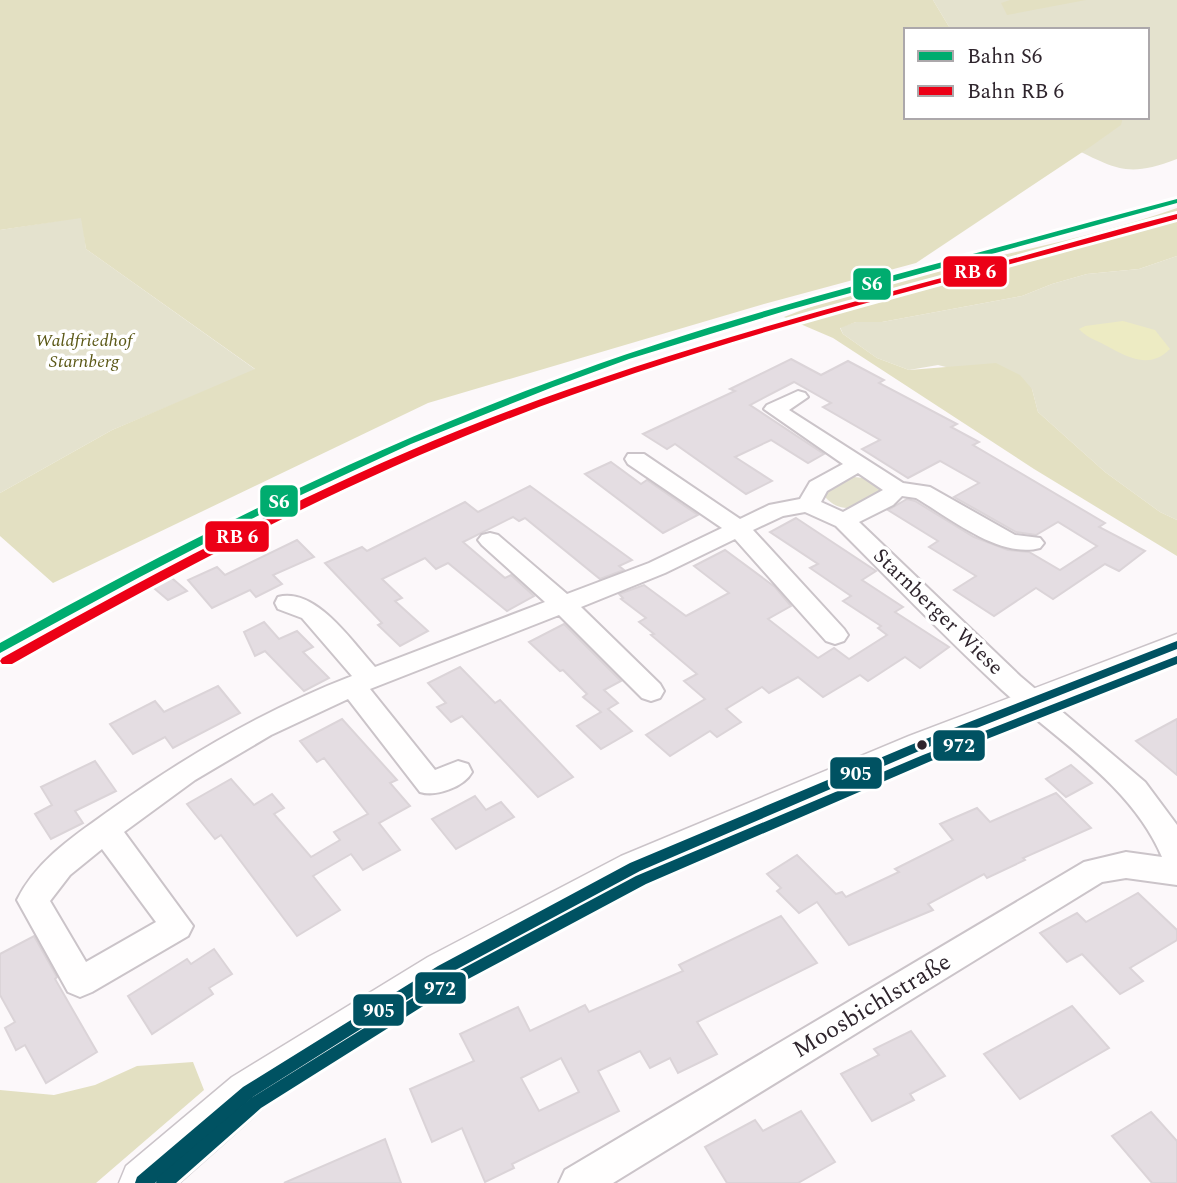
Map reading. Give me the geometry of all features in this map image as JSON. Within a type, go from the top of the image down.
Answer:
[{"type":"main road","points":[[143,1183],[248,1092],[455,963],[635,867],[793,798],[1177,645]]},
{"type":"street","points":[[798,397],[774,409],[897,489],[922,492],[1010,542],[1032,543]]},
{"type":"street","points":[[636,459],[738,528],[835,635]]},
{"type":"street","points":[[105,830],[177,926],[80,982],[33,900],[59,866],[105,830],[185,772],[261,728],[361,682],[657,568],[777,510],[808,505],[818,486],[858,464]]},
{"type":"street","points":[[844,521],[885,500],[897,489]]},
{"type":"street","name":"Starnberger Wiese","points":[[808,505],[844,521],[1032,702],[1135,790],[1168,836],[1177,857]]},
{"type":"street","points":[[490,540],[562,603],[651,691]]},
{"type":"street","points":[[287,603],[311,612],[430,784],[458,772]]},
{"type":"street","name":"Moosbichlstraße","points":[[579,1183],[1095,871],[1126,864],[1177,872]]},
{"type":"green space","points":[[933,0],[1177,0],[1177,159],[1145,168],[1121,168],[1068,146],[1075,119],[1149,119],[1149,28],[950,28]]},
{"type":"green space","name":"Waldfriedhof Starnberg","points":[[82,217],[86,249],[256,370],[112,430],[0,493],[0,230]]},
{"type":"green space","points":[[1177,256],[1177,520],[1160,512],[1105,472],[1038,412],[1032,389],[938,365],[909,370],[877,358],[843,334],[840,327],[856,322],[882,322],[1022,296],[1087,274],[1139,269]]},
{"type":"green space","points":[[850,477],[873,482],[880,488],[879,494],[852,508],[838,506],[825,497],[825,491]]},
{"type":"shaded area","points":[[0,0],[933,0],[950,28],[904,28],[904,119],[1122,119],[1121,125],[1090,147],[916,263],[764,304],[428,403],[53,583],[0,536],[0,493],[112,430],[255,369],[86,249],[81,218],[0,230]]},
{"type":"shaded area","points":[[1010,0],[1086,0],[1007,15],[1001,3]]},
{"type":"shaded area","points":[[1177,208],[1177,256],[1139,269],[1087,274],[1022,296],[882,322],[856,322],[840,328],[843,334],[877,358],[909,370],[996,363],[1020,375],[1032,389],[1038,412],[1105,472],[1160,512],[1177,520],[1177,556],[1034,469],[833,338],[784,317],[881,285],[1129,224]]},
{"type":"shaded area","points":[[1123,321],[1155,330],[1170,349],[1153,359],[1137,359],[1090,338],[1079,329]]},
{"type":"shaded area","points":[[193,1062],[204,1090],[96,1183],[0,1183],[0,1090],[54,1095],[95,1085],[137,1066]]},
{"type":"building","points":[[791,359],[821,375],[848,361],[884,380],[879,383],[957,424],[951,427],[979,442],[973,445],[1105,523],[1099,527],[1145,551],[1119,571],[1105,564],[1053,599],[1036,588],[994,616],[954,590],[976,576],[929,547],[938,541],[888,510],[907,499],[915,501],[974,537],[1008,550],[1029,552],[1060,570],[1097,546],[1058,522],[1036,535],[1016,532],[954,497],[979,483],[940,461],[908,478],[862,449],[880,440],[823,407],[831,403],[794,382],[750,405],[824,454],[808,463],[771,440],[735,457],[772,481],[746,494],[675,444],[667,449],[643,434],[735,391],[730,389]]},
{"type":"building","points":[[611,462],[641,484],[647,480],[698,515],[663,533],[585,474]]},
{"type":"building","points":[[530,486],[632,560],[619,566],[624,570],[600,579],[525,518],[519,521],[513,517],[463,542],[505,578],[511,575],[534,596],[507,611],[448,563],[436,569],[425,558],[382,579],[402,598],[395,601],[428,631],[400,646],[378,625],[382,623],[325,563],[362,547],[367,551],[465,502],[478,512]]},
{"type":"building","points":[[796,518],[876,571],[862,580],[903,607],[895,612],[949,647],[920,668],[905,657],[868,681],[860,675],[823,697],[798,677],[769,693],[762,687],[726,709],[741,722],[717,737],[710,731],[670,756],[646,735],[705,699],[684,681],[697,674],[651,635],[654,634],[639,622],[646,618],[621,599],[623,598],[619,594],[644,585],[686,616],[729,593],[694,566],[725,550],[775,587],[791,606],[768,619],[818,658],[834,648],[849,659],[887,635],[878,628],[881,626],[843,601],[851,596],[810,568],[818,564],[770,532]]},
{"type":"building","points":[[297,540],[314,557],[273,575],[282,584],[256,597],[250,590],[212,608],[188,580],[217,567],[225,575]]},
{"type":"building","points":[[167,574],[187,591],[168,600],[149,584]]},
{"type":"building","points":[[264,622],[279,639],[297,631],[313,647],[303,652],[329,678],[304,691],[265,651],[255,656],[244,632]]},
{"type":"building","points":[[564,624],[621,681],[604,690],[618,703],[608,709],[632,731],[601,749],[577,726],[601,712],[583,697],[587,694],[563,670],[560,671],[529,642]]},
{"type":"building","points":[[460,667],[495,703],[500,700],[573,777],[538,797],[462,716],[451,722],[437,707],[446,703],[428,683]]},
{"type":"building","points":[[218,686],[240,713],[173,748],[165,737],[133,754],[110,724],[155,701],[164,712]]},
{"type":"building","points":[[342,719],[397,780],[390,783],[410,806],[379,823],[400,850],[363,870],[351,854],[313,876],[340,910],[297,936],[221,835],[215,839],[187,804],[231,779],[254,805],[272,794],[284,808],[274,814],[311,857],[340,840],[334,832],[368,814],[324,758],[317,762],[300,741]]},
{"type":"building","points":[[1177,719],[1177,775],[1136,741]]},
{"type":"building","points":[[95,761],[116,791],[75,811],[83,823],[51,839],[35,814],[52,805],[41,787]]},
{"type":"building","points":[[1071,765],[1092,783],[1066,797],[1046,779]]},
{"type":"building","points":[[1056,793],[1091,828],[1023,858],[1025,860],[987,878],[984,874],[928,904],[933,910],[849,945],[817,902],[799,913],[777,891],[781,888],[767,874],[797,855],[836,894],[842,892],[846,897],[899,872],[895,869],[953,840],[940,824],[977,808],[990,822]]},
{"type":"building","points":[[475,796],[486,810],[501,802],[514,817],[456,849],[432,819]]},
{"type":"building","points":[[1138,893],[1177,930],[1177,940],[1130,968],[1143,981],[1120,994],[1082,954],[1067,962],[1040,933],[1077,913],[1086,922]]},
{"type":"building","points":[[781,916],[817,963],[697,1022],[717,1054],[678,1073],[670,1058],[650,1068],[640,1051],[598,1071],[619,1111],[512,1164],[514,1168],[485,1182],[462,1128],[432,1142],[410,1089],[474,1061],[460,1034],[518,1007],[530,1031],[585,1005],[589,1012],[683,971],[679,965]],"holes":[[[561,1058],[579,1092],[539,1111],[521,1078]]]},
{"type":"building","points":[[34,936],[97,1052],[46,1083],[25,1045],[16,1050],[5,1028],[15,1022],[0,995],[0,954]]},
{"type":"building","points":[[214,949],[232,974],[209,988],[213,994],[152,1034],[128,996],[187,959],[191,964]]},
{"type":"building","points":[[1072,1006],[1109,1048],[1020,1099],[984,1054]]},
{"type":"building","points":[[911,1031],[945,1076],[910,1094],[914,1100],[872,1121],[841,1074],[879,1055],[874,1049]]},
{"type":"building","points":[[801,1111],[835,1162],[798,1183],[727,1183],[705,1147],[755,1120],[763,1131]]},
{"type":"building","points":[[1151,1112],[1177,1141],[1177,1183],[1152,1183],[1112,1136]]},
{"type":"building","points":[[385,1139],[401,1183],[284,1183]]},
{"type":"rail line","name":"S6","points":[[0,649],[134,575],[269,506],[408,442],[549,385],[626,357],[782,309],[1177,201]]},
{"type":"transit line","points":[[7,661],[277,516],[416,452],[487,423],[712,345],[1177,216]]},
{"type":"transit line","name":"905","points":[[143,1183],[248,1092],[443,970],[635,867],[922,745],[1177,645]]},
{"type":"transit line","name":"972","points":[[164,1183],[256,1103],[450,982],[641,880],[927,758],[1177,660]]}]
